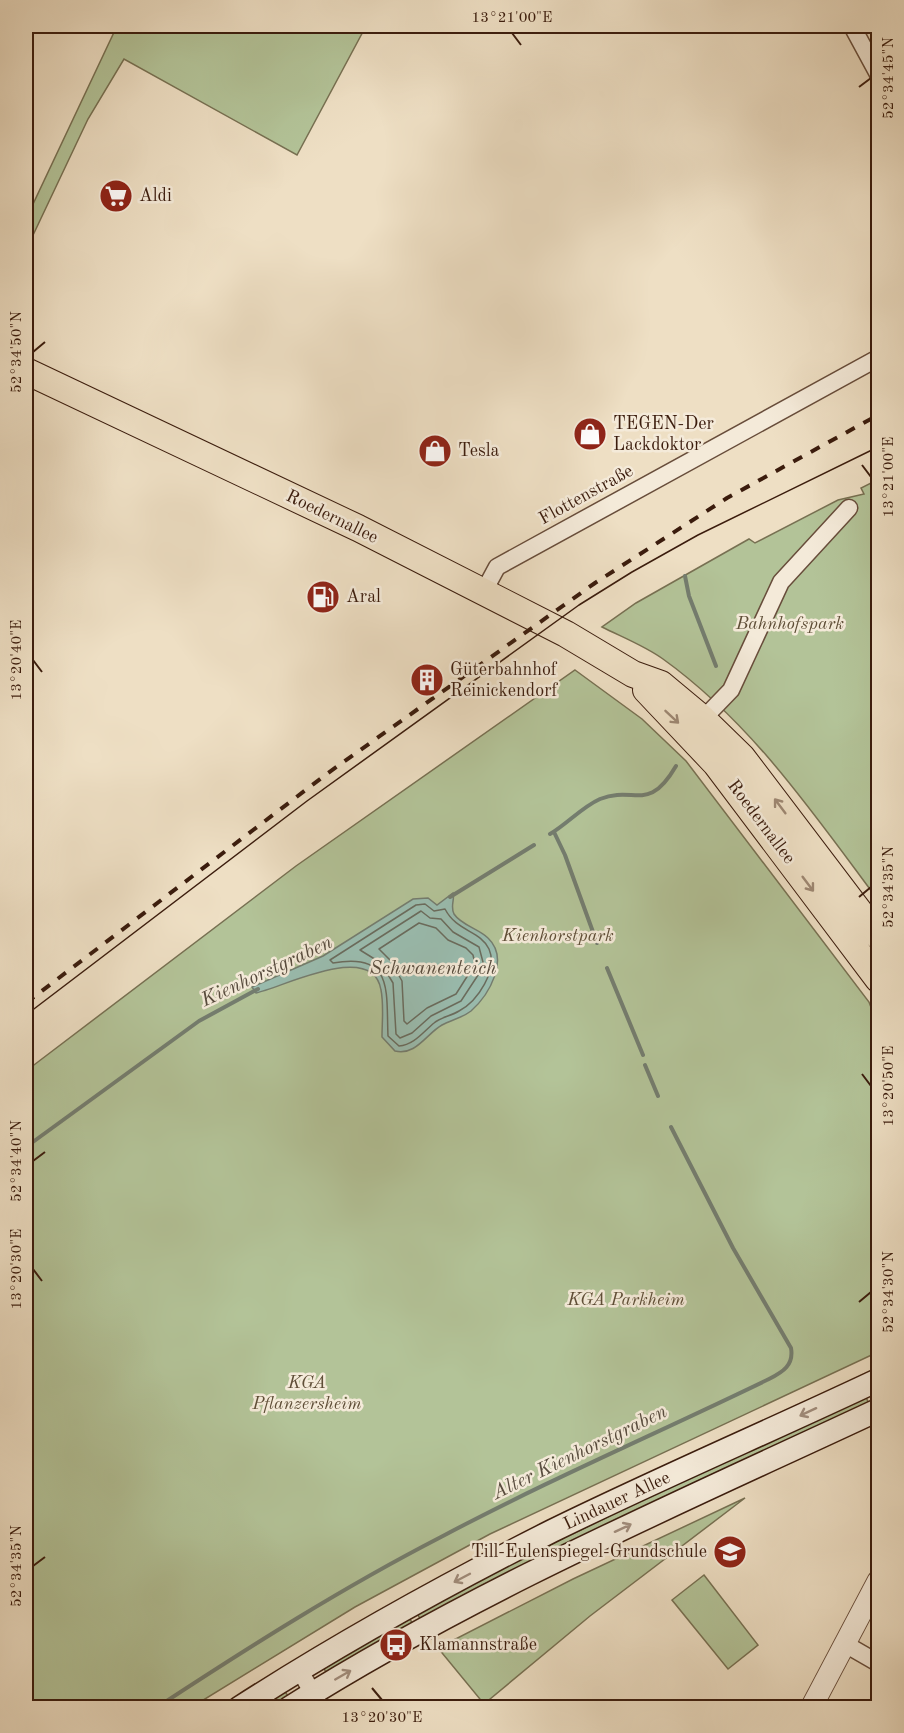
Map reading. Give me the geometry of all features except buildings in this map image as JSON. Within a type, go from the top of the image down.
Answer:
[{"type":"main road","name":"Roedernallee","points":[[26,371],[349,524],[566,634],[633,674],[661,684],[703,719],[757,775],[879,936]]},
{"type":"main road","name":"Roedernallee","points":[[633,674],[651,698],[716,764],[879,979]]},
{"type":"main road","name":"Lindauer Allee","points":[[239,1707],[407,1607],[554,1530],[879,1380]]},
{"type":"main road","name":"Lindauer Allee","points":[[289,1707],[317,1700],[517,1579],[879,1410]]},
{"type":"street","points":[[852,26],[879,74]]},
{"type":"street","name":"Flottenstraße","points":[[483,593],[497,567],[879,358]]},
{"type":"street","points":[[703,719],[731,690],[781,582],[849,508]]},
{"type":"street","points":[[811,1707],[879,1581]]},
{"type":"street","points":[[845,1644],[879,1663]]},
{"type":"street","points":[[299,1670],[317,1700]]},
{"type":"green space","points":[[117,26],[366,26],[297,155],[124,59],[88,119],[26,250],[26,219]]},
{"type":"green space","name":"Bahnhofspark","points":[[878,481],[878,900],[780,771],[725,711],[663,659],[602,627],[636,603],[749,539],[755,543],[838,500],[864,494],[861,488]]},
{"type":"green space","points":[[575,670],[642,719],[686,761],[869,1002],[878,1026],[878,1352],[490,1534],[355,1607],[192,1707],[26,1708],[26,1071],[296,866]]},
{"type":"green space","points":[[864,1393],[870,1406],[422,1622],[415,1610]]},
{"type":"green space","points":[[745,1498],[590,1616],[484,1704],[438,1648],[573,1579]]},
{"type":"green space","points":[[704,1575],[758,1645],[728,1669],[672,1600]]},
{"type":"green space","points":[[407,1614],[414,1626],[328,1676],[321,1663]]},
{"type":"green space","points":[[282,1687],[290,1699],[277,1707],[250,1708]]},
{"type":"water","name":"Schwanenteich","points":[[453,893],[454,914],[488,938],[497,956],[497,966],[490,986],[471,1011],[442,1025],[409,1050],[395,1051],[382,1037],[381,990],[374,976],[362,969],[345,967],[326,970],[256,993],[252,987],[323,956],[413,899],[428,898],[437,905]]},
{"type":"waterway","name":"Kienhorstgraben","points":[[685,576],[689,596],[716,666]]},
{"type":"waterway","name":"Kienhorstgraben","points":[[550,834],[600,799],[649,794],[666,781],[676,766]]},
{"type":"waterway","name":"Alter Kienhorstgraben","points":[[554,832],[565,855],[597,943]]},
{"type":"waterway","name":"Kienhorstgraben","points":[[450,897],[534,845]]},
{"type":"waterway","name":"Alter Kienhorstgraben","points":[[607,968],[643,1055]]},
{"type":"waterway","name":"Kienhorstgraben","points":[[26,1147],[199,1021],[258,989]]},
{"type":"waterway","name":"Alter Kienhorstgraben","points":[[645,1065],[658,1096]]},
{"type":"waterway","name":"Alter Kienhorstgraben","points":[[156,1708],[296,1619],[404,1556],[522,1496],[769,1379],[786,1367],[791,1359],[791,1348],[733,1248],[671,1127]]},
{"type":"tram line","points":[[26,1015],[307,801],[579,605],[698,535],[878,447]]},
{"type":"railway","points":[[26,1003],[328,773],[595,583],[727,498],[878,415]]},
{"type":"place","name":"Aldi","points":[[116,196]]},
{"type":"place","name":"TEGEN-Der Lackdoktor","points":[[590,434]]},
{"type":"place","name":"Tesla","points":[[435,451]]},
{"type":"place","name":"Aral","points":[[323,597]]},
{"type":"place","name":"Güterbahnhof Reinickendorf","points":[[427,680]]},
{"type":"place","name":"Till-Eulenspiegel-Grundschule","points":[[730,1552]]},
{"type":"place","name":"Klamannstraße","points":[[396,1645]]},
{"type":"park label","name":"Kienhorstpark","points":[[558,936]]},
{"type":"park label","name":"KGA Parkheim","points":[[626,1300]]},
{"type":"park label","name":"KGA Pflanzersheim","points":[[307,1393]]}]
